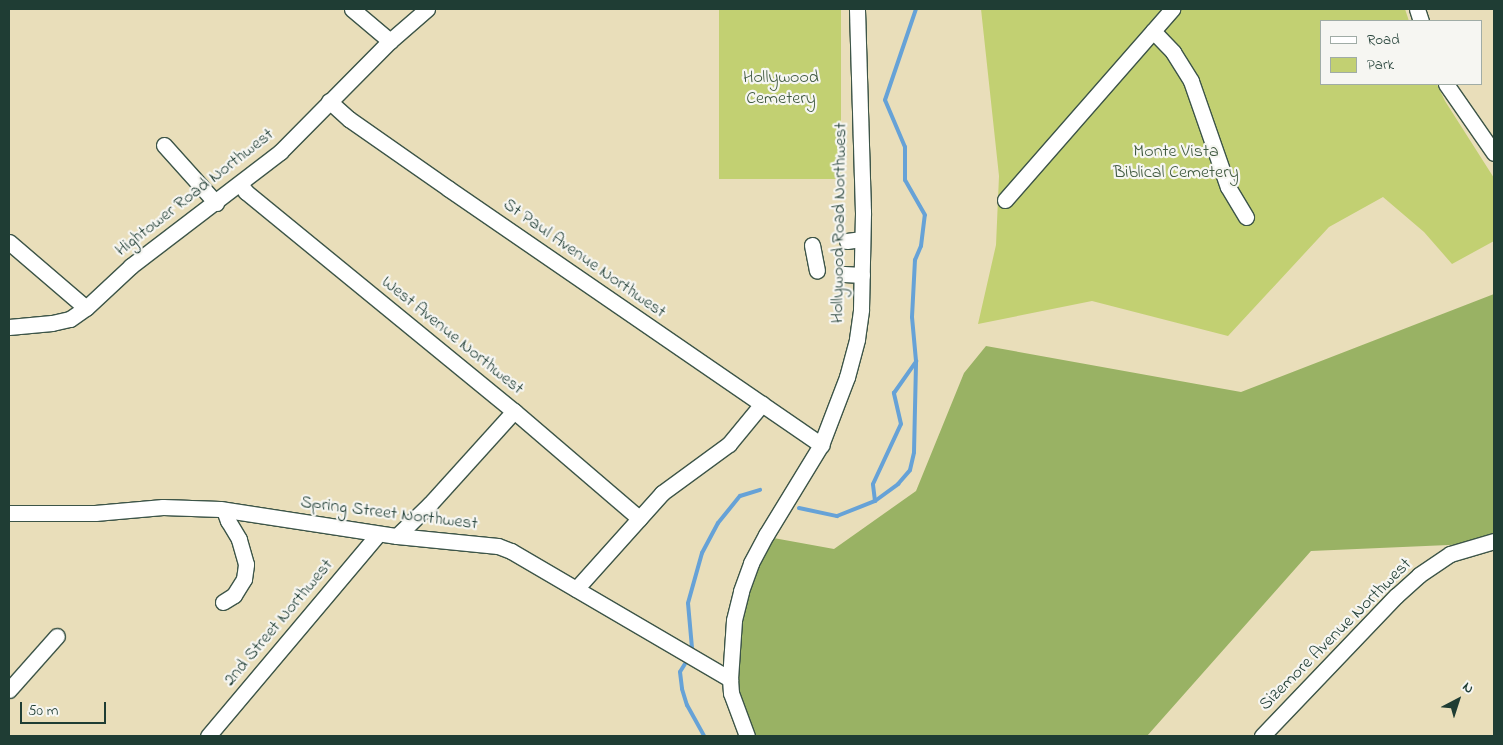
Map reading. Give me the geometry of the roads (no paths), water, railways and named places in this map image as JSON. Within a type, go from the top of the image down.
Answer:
[{"type":"street","points":[[352,9],[390,40]]},
{"type":"street","name":"Hightower Road Northwest","points":[[9,327],[52,323],[70,319],[86,308],[132,266],[280,152],[390,40],[427,9]]},
{"type":"street","name":"Hollywood Road Northwest","points":[[747,736],[731,693],[730,679],[734,620],[751,563],[820,445],[847,378],[857,339],[861,309],[862,239],[857,9]]},
{"type":"street","points":[[1004,200],[1172,9]]},
{"type":"street","points":[[1153,31],[1173,52],[1191,81],[1228,186],[1246,217]]},
{"type":"street","points":[[1447,85],[1494,153]]},
{"type":"street","name":"St Paul Avenue Northwest","points":[[329,101],[349,119],[820,445]]},
{"type":"street","points":[[164,145],[216,203]]},
{"type":"street","name":"West Avenue Northwest","points":[[240,184],[254,198],[514,411],[639,518]]},
{"type":"street","points":[[846,241],[862,239]]},
{"type":"street","points":[[9,242],[86,308]]},
{"type":"street","points":[[812,245],[817,272]]},
{"type":"street","points":[[844,274],[862,276]]},
{"type":"street","points":[[576,589],[662,493],[709,461],[729,444],[762,404]]},
{"type":"street","points":[[397,536],[430,504],[514,411]]},
{"type":"street","name":"Spring Street Northwest","points":[[9,512],[95,512],[163,506],[224,510],[378,534],[498,546],[730,679]]},
{"type":"street","points":[[223,602],[234,595],[244,579],[246,564],[239,539],[228,521],[224,510]]},
{"type":"street","name":"2nd Street Northwest","points":[[208,736],[378,534]]},
{"type":"street","name":"Sizemore Avenue Northwest","points":[[1262,736],[1419,574],[1450,554],[1494,541]]},
{"type":"street","points":[[9,690],[56,636]]},
{"type":"waterway","points":[[799,508],[837,516],[875,501],[873,484],[901,424],[894,393],[916,361],[912,317],[915,260],[921,246],[925,215],[905,180],[905,147],[885,100],[916,9]]},
{"type":"waterway","points":[[875,501],[898,484],[910,470],[914,452],[916,362]]},
{"type":"waterway","points":[[691,653],[688,603],[702,553],[718,523],[740,496],[760,490]]},
{"type":"waterway","points":[[688,659],[680,672],[682,689],[687,705],[704,736]]},
{"type":"park label","name":"Hollywood Cemetery","points":[[781,89]]},
{"type":"park label","name":"Monte Vista Biblical Cemetery","points":[[1176,163]]}]
